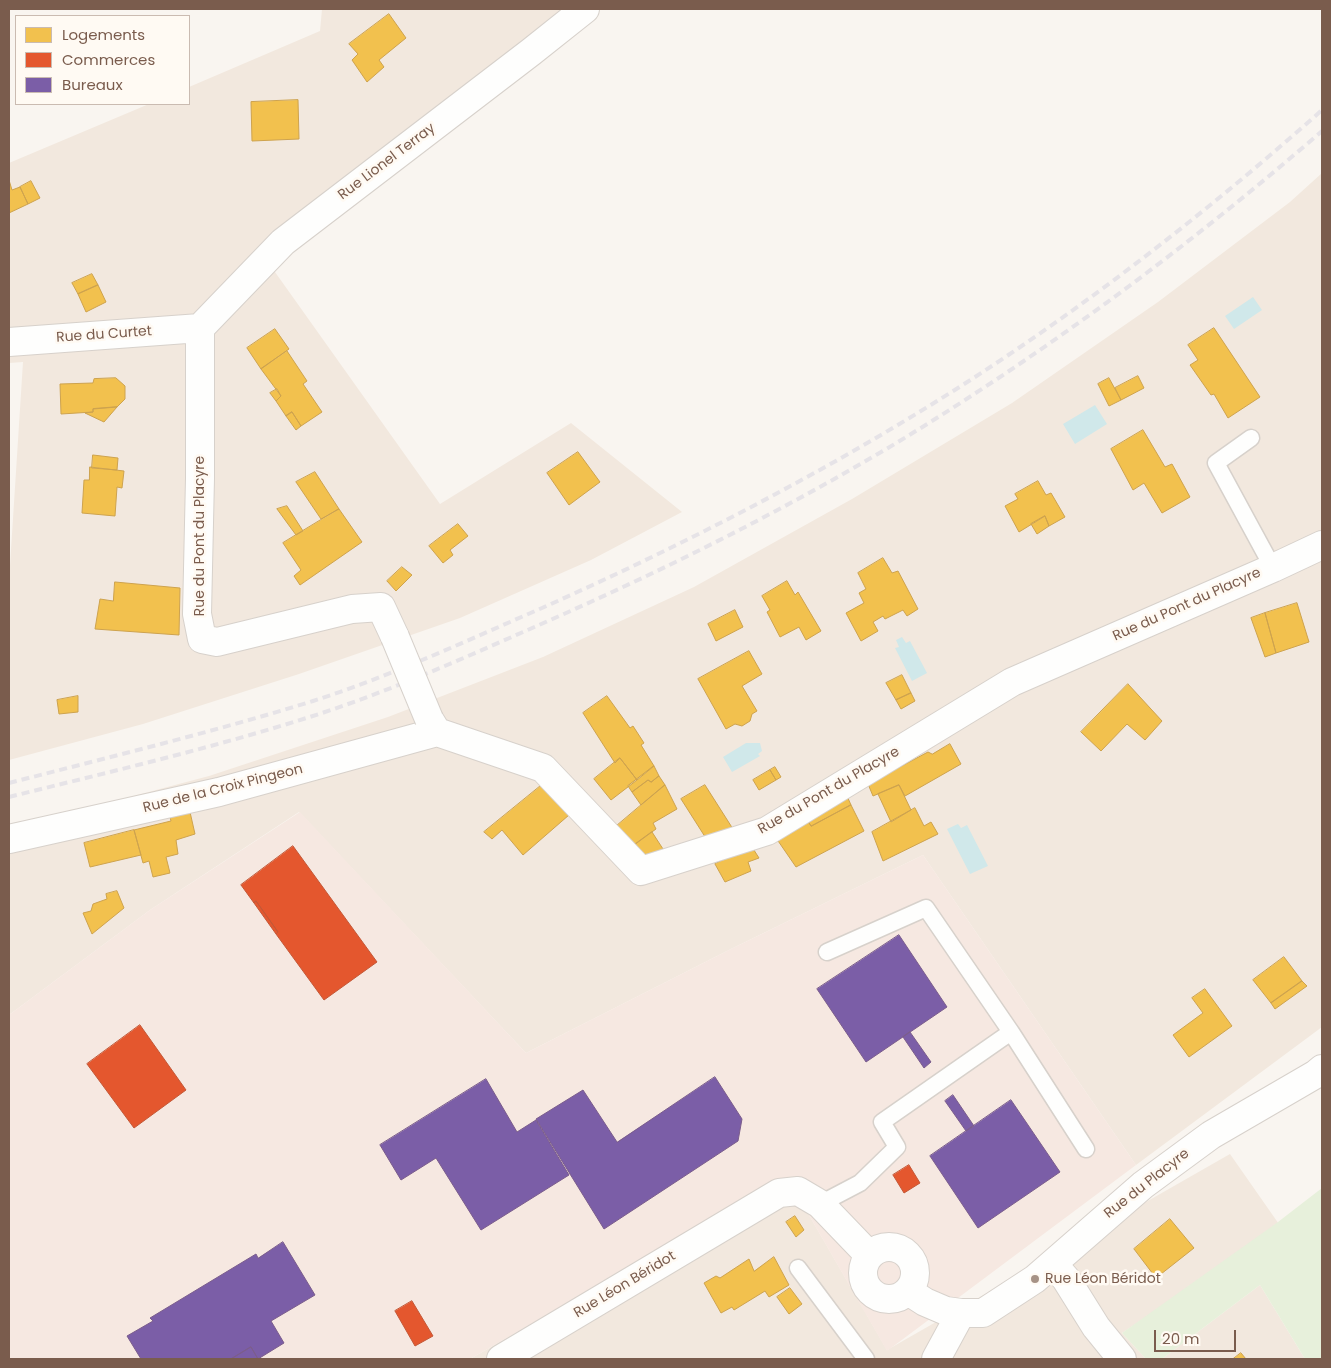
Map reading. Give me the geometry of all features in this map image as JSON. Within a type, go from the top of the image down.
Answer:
[{"type":"street","name":"Rue Lionel Terray","points":[[200,328],[283,242],[524,58],[585,9]]},
{"type":"street","name":"Rue du Curtet","points":[[9,342],[200,328]]},
{"type":"street","name":"Rue du Pont du Placyre","points":[[200,328],[200,478],[197,614],[202,639],[217,642],[352,609],[382,606],[433,726],[543,768],[641,871],[767,831],[1012,682],[1273,568],[1322,544]]},
{"type":"street","name":"Rue de la Croix Pingeon","points":[[9,839],[219,792],[433,726]]},
{"type":"street","name":"Rue du Placyre","points":[[936,1359],[972,1313],[1035,1279],[1143,1185],[1211,1135],[1322,1069]]},
{"type":"street","name":"Rue Léon Béridot","points":[[501,1359],[779,1193],[798,1191],[820,1204],[869,1255]]},
{"type":"street","points":[[895,1247],[907,1254],[914,1265],[914,1279],[908,1291],[894,1299],[877,1297],[865,1286],[862,1270],[869,1255],[881,1248],[895,1247]]},
{"type":"street","points":[[1053,1264],[1066,1279],[1096,1327],[1122,1359]]},
{"type":"street","points":[[908,1291],[925,1302],[946,1311],[972,1313]]},
{"type":"lane","points":[[1252,438],[1216,463],[1273,568]]},
{"type":"lane","points":[[828,952],[926,908],[1011,1032],[1086,1149]]},
{"type":"lane","points":[[820,1204],[860,1183],[897,1147],[882,1122],[1011,1032]]},
{"type":"lane","points":[[798,1268],[866,1359]]},
{"type":"shaded area","points":[[322,9],[578,9],[270,265],[440,504],[571,423],[682,512],[591,560],[460,618],[299,674],[143,724],[9,760],[9,581],[23,362],[9,363],[9,163],[147,105],[190,105],[190,87],[320,31]]},
{"type":"shaded area","points":[[1322,173],[1322,1027],[1136,1165],[923,855],[729,950],[526,1053],[299,812],[150,910],[9,1015],[9,829],[209,776],[388,717],[543,657],[694,587],[852,499],[1012,403],[1158,302],[1290,202]]},
{"type":"shaded area","points":[[300,812],[526,1053],[729,950],[923,855],[1136,1165],[887,1351],[787,1177],[470,1359],[9,1359],[9,1015],[150,910]]},
{"type":"shaded area","points":[[1230,1154],[1281,1227],[1122,1333],[1146,1359],[470,1359],[787,1177],[887,1350]]},
{"type":"shaded area","points":[[1260,1285],[1305,1359],[1162,1359]]},
{"type":"green space","points":[[1322,1188],[1322,1359],[1305,1359],[1260,1285],[1162,1359],[1146,1359],[1122,1333],[1278,1222]]},
{"type":"water","points":[[1253,297],[1262,310],[1234,329],[1225,316]]},
{"type":"water","points":[[1095,405],[1107,424],[1075,444],[1063,424]]},
{"type":"water","points":[[902,637],[906,643],[910,641],[927,673],[912,681],[895,648],[899,647],[896,640]]},
{"type":"water","points":[[746,743],[760,743],[762,751],[758,754],[760,756],[732,772],[723,757]]},
{"type":"water","points":[[958,824],[961,828],[967,825],[988,866],[970,874],[947,829]]},
{"type":"building: Logements","points":[[389,14],[406,38],[379,60],[384,67],[367,82],[352,60],[358,54],[349,44]]},
{"type":"building: Logements","points":[[298,100],[299,139],[252,141],[251,102]]},
{"type":"building: Logements","points":[[9,180],[12,190],[20,187],[28,204],[9,213]]},
{"type":"building: Logements","points":[[31,181],[40,198],[28,204],[20,187]]},
{"type":"building: Logements","points":[[92,274],[98,285],[78,294],[72,283]]},
{"type":"building: Logements","points":[[98,285],[106,302],[86,312],[78,294]]},
{"type":"building: Logements","points":[[1214,328],[1260,397],[1228,418],[1214,394],[1211,395],[1190,365],[1198,360],[1188,345]]},
{"type":"building: Logements","points":[[275,329],[289,349],[261,369],[247,348]]},
{"type":"building: Logements","points":[[287,351],[307,381],[303,384],[322,412],[301,426],[292,412],[286,416],[276,401],[281,396],[261,369]]},
{"type":"building: Logements","points":[[1138,376],[1144,388],[1121,400],[1115,388]]},
{"type":"building: Logements","points":[[116,378],[125,386],[125,399],[117,407],[93,409],[93,412],[61,414],[60,384],[93,383],[94,379]]},
{"type":"building: Logements","points":[[1109,378],[1121,400],[1109,406],[1098,384]]},
{"type":"building: Logements","points":[[277,389],[281,396],[276,401],[270,393]]},
{"type":"building: Logements","points":[[117,407],[104,422],[85,413],[93,412],[93,409]]},
{"type":"building: Logements","points":[[292,412],[301,426],[296,430],[286,416]]},
{"type":"building: Logements","points":[[1143,430],[1165,467],[1172,464],[1190,497],[1162,513],[1144,483],[1133,490],[1111,449]]},
{"type":"building: Logements","points":[[578,452],[600,482],[569,505],[547,473]]},
{"type":"building: Logements","points":[[93,455],[118,458],[117,470],[92,468]]},
{"type":"building: Logements","points":[[90,467],[124,471],[122,488],[117,487],[115,516],[82,513],[84,480],[89,480]]},
{"type":"building: Logements","points":[[315,472],[339,509],[321,519],[296,482]]},
{"type":"building: Logements","points":[[1038,481],[1046,495],[1051,493],[1065,517],[1049,526],[1045,516],[1019,532],[1005,506],[1018,499],[1015,494]]},
{"type":"building: Logements","points":[[287,506],[303,531],[296,535],[277,509]]},
{"type":"building: Logements","points":[[339,509],[362,542],[300,585],[294,576],[301,570],[283,543]]},
{"type":"building: Logements","points":[[1045,516],[1049,526],[1037,534],[1031,524]]},
{"type":"building: Logements","points":[[458,524],[468,536],[450,550],[453,555],[443,563],[429,546]]},
{"type":"building: Logements","points":[[883,558],[892,573],[898,571],[918,609],[907,616],[903,610],[885,619],[883,616],[873,622],[878,631],[861,641],[846,613],[864,603],[859,593],[866,589],[858,573]]},
{"type":"building: Logements","points":[[402,567],[412,575],[396,591],[387,581]]},
{"type":"building: Logements","points":[[787,581],[795,595],[798,592],[821,631],[806,640],[799,627],[780,637],[767,612],[770,610],[762,596]]},
{"type":"building: Logements","points":[[115,582],[180,588],[179,635],[95,629],[100,599],[113,601]]},
{"type":"building: Logements","points":[[1297,603],[1309,642],[1276,653],[1265,613]]},
{"type":"building: Logements","points":[[735,610],[743,627],[716,641],[708,624]]},
{"type":"building: Logements","points":[[1265,613],[1276,653],[1265,657],[1251,618]]},
{"type":"building: Logements","points":[[749,651],[762,674],[742,686],[757,711],[752,714],[750,721],[742,726],[735,724],[726,729],[698,679]]},
{"type":"building: Logements","points":[[902,675],[911,693],[896,700],[886,683]]},
{"type":"building: Logements","points":[[1128,684],[1162,721],[1145,740],[1127,724],[1101,751],[1081,732]]},
{"type":"building: Logements","points":[[911,693],[915,701],[901,709],[896,700]]},
{"type":"building: Logements","points":[[78,696],[78,712],[59,714],[57,700]]},
{"type":"building: Logements","points":[[607,696],[630,728],[633,726],[644,743],[641,745],[654,766],[637,780],[620,758],[615,763],[583,713]]},
{"type":"building: Logements","points":[[950,744],[961,764],[905,796],[899,785],[873,796],[868,784],[928,752],[932,754]]},
{"type":"building: Logements","points":[[620,758],[637,780],[611,800],[594,779]]},
{"type":"building: Logements","points":[[654,766],[659,776],[651,782],[648,780],[632,792],[628,786]]},
{"type":"building: Logements","points":[[775,767],[781,777],[776,780],[770,770]]},
{"type":"building: Logements","points":[[770,770],[776,780],[759,790],[753,780]]},
{"type":"building: Logements","points":[[659,776],[665,785],[641,805],[632,792],[648,780],[651,782]]},
{"type":"building: Logements","points":[[543,784],[569,815],[523,855],[502,830],[492,839],[484,832]]},
{"type":"building: Logements","points":[[665,785],[677,809],[653,823],[656,829],[630,848],[613,829]]},
{"type":"building: Logements","points":[[705,785],[733,829],[709,843],[681,799]]},
{"type":"building: Logements","points":[[899,785],[911,810],[891,822],[878,794]]},
{"type":"building: Logements","points":[[847,796],[851,805],[811,826],[806,818]]},
{"type":"building: Logements","points":[[851,805],[864,831],[796,867],[774,835],[806,818],[811,826]]},
{"type":"building: Logements","points":[[915,808],[924,826],[931,822],[938,834],[883,861],[872,832]]},
{"type":"building: Logements","points":[[190,812],[195,834],[176,840],[178,854],[166,857],[170,873],[153,877],[149,861],[143,863],[134,830],[171,821],[170,817]]},
{"type":"building: Logements","points":[[134,830],[141,855],[90,867],[84,843]]},
{"type":"building: Logements","points":[[652,832],[663,849],[650,860],[630,848]]},
{"type":"building: Logements","points":[[752,847],[759,858],[748,862],[751,871],[725,882],[715,864]]},
{"type":"building: Logements","points":[[117,891],[124,908],[92,934],[83,913],[91,911],[93,904],[107,899],[106,894]]},
{"type":"building: Logements","points":[[1284,957],[1302,981],[1271,1003],[1253,980]]},
{"type":"building: Logements","points":[[1302,981],[1307,986],[1275,1009],[1271,1003]]},
{"type":"building: Logements","points":[[1205,989],[1232,1026],[1189,1057],[1173,1035],[1203,1013],[1192,998]]},
{"type":"building: Logements","points":[[795,1216],[804,1230],[796,1237],[786,1222]]},
{"type":"building: Logements","points":[[1170,1219],[1194,1248],[1156,1278],[1134,1249]]},
{"type":"building: Logements","points":[[774,1257],[789,1285],[769,1297],[765,1291],[734,1310],[732,1307],[721,1313],[704,1283],[716,1276],[720,1278],[749,1259],[754,1271]]},
{"type":"building: Logements","points":[[790,1288],[802,1304],[789,1314],[777,1297]]},
{"type":"building: Logements","points":[[1241,1353],[1246,1359],[1233,1359]]},
{"type":"building: Commerces","points":[[293,846],[377,962],[324,1000],[276,934],[278,932],[256,901],[254,903],[241,885]]},
{"type":"building: Commerces","points":[[256,901],[278,932],[276,934],[254,903]]},
{"type":"building: Commerces","points":[[140,1025],[186,1090],[134,1128],[87,1064]]},
{"type":"building: Commerces","points":[[909,1165],[920,1183],[904,1193],[893,1175]]},
{"type":"building: Commerces","points":[[412,1301],[433,1336],[415,1346],[395,1311]]},
{"type":"building: Bureaux","points":[[899,935],[947,1007],[866,1062],[817,989]]},
{"type":"building: Bureaux","points":[[910,1032],[931,1062],[924,1068],[903,1037]]},
{"type":"building: Bureaux","points":[[715,1077],[742,1119],[738,1141],[604,1229],[536,1119],[583,1090],[617,1142]]},
{"type":"building: Bureaux","points":[[486,1079],[517,1132],[536,1120],[569,1175],[481,1230],[436,1158],[401,1180],[380,1145]]},
{"type":"building: Bureaux","points":[[953,1095],[974,1126],[966,1131],[945,1101]]},
{"type":"building: Bureaux","points":[[1011,1100],[1060,1172],[978,1228],[930,1156]]},
{"type":"building: Bureaux","points":[[283,1242],[315,1295],[271,1321],[284,1343],[258,1359],[251,1347],[231,1359],[141,1359],[127,1336],[153,1321],[150,1318],[256,1254],[258,1258]]},
{"type":"building: Bureaux","points":[[251,1347],[258,1359],[231,1359]]},
{"type":"railway","points":[[9,783],[238,723],[313,701],[371,681],[542,608],[707,530],[868,443],[1018,349],[1108,285],[1196,217],[1322,110]]},
{"type":"railway","points":[[9,797],[204,748],[348,704],[435,670],[548,621],[635,582],[720,540],[888,448],[945,413],[1057,338],[1112,299],[1219,217],[1322,131]]},
{"type":"place","name":"Rue Léon Béridot","points":[[1035,1279]]}]
